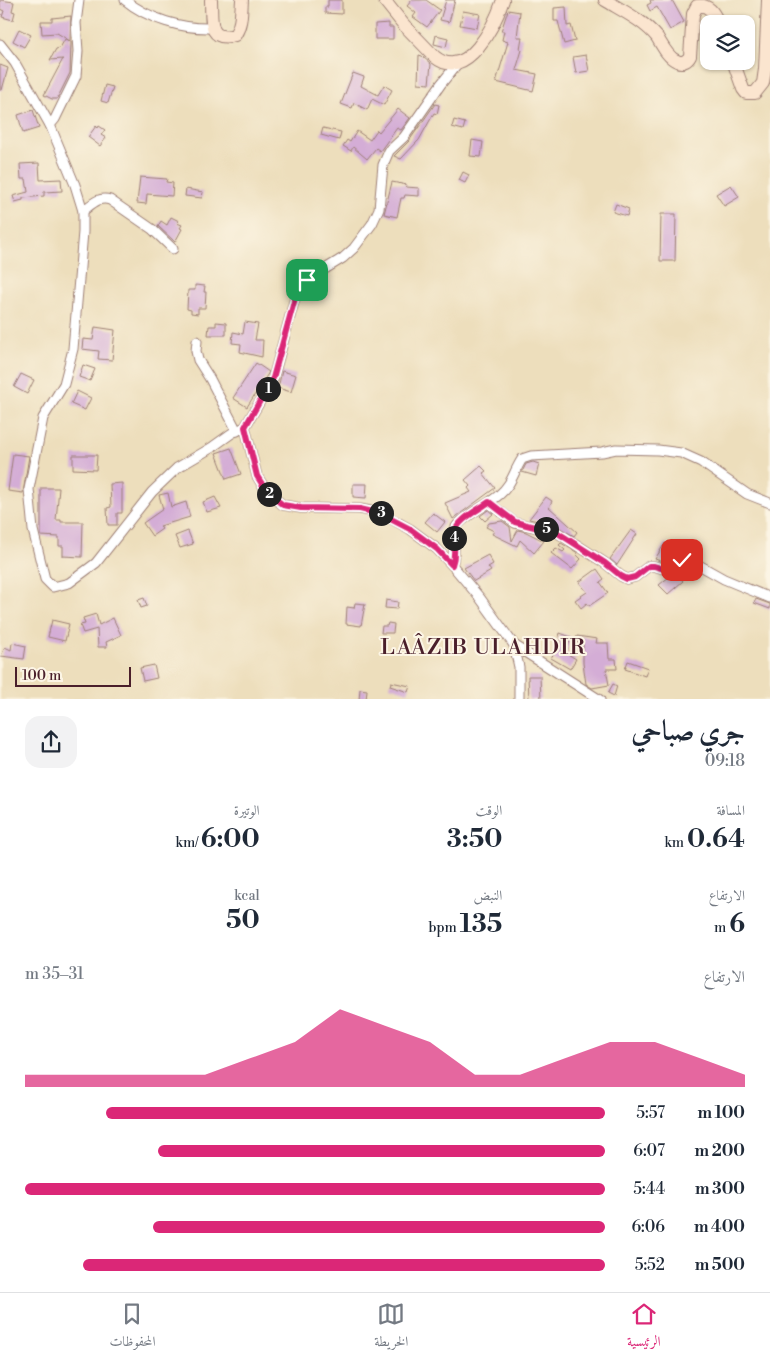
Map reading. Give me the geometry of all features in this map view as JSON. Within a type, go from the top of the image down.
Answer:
[{"type":"main road","points":[[211,0],[212,28],[218,36],[222,37],[235,35],[241,22],[242,0]]},
{"type":"main road","points":[[384,0],[435,57],[441,62],[449,64],[458,63],[470,56],[492,28],[503,0]]},
{"type":"main road","points":[[605,0],[651,30],[671,56],[676,61],[682,62],[689,59],[690,56],[693,14],[697,6],[708,7],[715,15]]},
{"type":"main road","points":[[736,70],[746,93],[755,93],[763,83],[768,0]]},
{"type":"street","points":[[50,125],[55,119],[76,76],[78,51],[76,23],[79,0]]},
{"type":"street","points":[[125,0],[153,18],[201,28],[212,28]]},
{"type":"street","points":[[0,44],[15,63],[50,125],[75,185],[83,211],[83,232],[73,349],[64,384],[42,418],[29,489],[33,530],[46,579],[53,587],[69,583],[96,563],[152,492],[177,468],[241,429],[273,378],[295,298],[300,287],[307,280],[343,258],[354,248],[372,224],[379,209],[383,165],[389,151],[404,137],[458,63]]},
{"type":"street","points":[[83,211],[98,200],[106,198],[152,230],[173,249]]},
{"type":"street","points":[[197,341],[196,351],[198,360],[241,429],[257,476],[267,492],[283,505],[301,508],[360,509],[381,514],[410,529],[437,549],[480,598],[514,646],[519,667],[518,699]]},
{"type":"street","points":[[452,565],[455,551],[454,534],[457,525],[510,484],[522,459],[531,456],[602,452],[616,449],[658,450],[681,453],[701,462],[748,494],[770,503]]},
{"type":"street","points":[[489,502],[515,522],[558,533],[627,579],[635,577],[649,566],[667,570],[686,559],[697,563],[724,579],[770,598]]},
{"type":"street","points":[[514,646],[598,699]]},
{"type":"building","points":[[0,0],[14,2],[12,11],[15,12],[13,20],[2,17],[4,11],[0,9]]},
{"type":"building","points":[[328,0],[342,0],[342,14],[325,13],[325,7],[328,7]]},
{"type":"building","points":[[412,0],[426,0],[440,10],[427,27],[413,17],[416,13],[407,6]]},
{"type":"building","points":[[446,0],[455,0],[449,22],[440,20]]},
{"type":"building","points":[[650,0],[672,0],[684,22],[670,30],[657,7],[650,11],[647,5],[651,3]]},
{"type":"building","points":[[566,7],[567,26],[571,25],[575,41],[564,44],[558,21],[554,21],[554,8]]},
{"type":"building","points":[[508,10],[520,12],[517,37],[522,37],[520,49],[522,50],[516,70],[537,74],[533,91],[496,82],[508,42],[502,40],[504,31],[501,31]]},
{"type":"building","points":[[463,11],[480,14],[477,28],[460,25]]},
{"type":"building","points":[[71,16],[70,41],[57,33],[42,34],[41,21],[52,21],[52,18]]},
{"type":"building","points":[[389,23],[389,27],[393,27],[393,39],[375,39],[375,24]]},
{"type":"building","points":[[19,29],[31,35],[24,47],[13,41]]},
{"type":"building","points":[[436,35],[448,38],[446,47],[434,44]]},
{"type":"building","points":[[65,39],[71,42],[70,73],[57,99],[52,99],[44,95],[63,59],[50,60],[56,49],[60,48]]},
{"type":"building","points":[[419,55],[431,64],[429,84],[418,83]]},
{"type":"building","points":[[586,55],[589,71],[576,73],[573,57]]},
{"type":"building","points":[[0,65],[8,68],[2,90],[0,90]]},
{"type":"building","points":[[353,73],[364,77],[361,86],[378,95],[384,85],[392,90],[384,105],[372,99],[367,110],[354,103],[352,108],[341,104]]},
{"type":"building","points":[[105,85],[113,87],[108,103],[101,101]]},
{"type":"building","points":[[435,104],[439,105],[437,114],[434,113],[419,140],[401,159],[394,156],[409,141]]},
{"type":"building","points":[[398,109],[410,118],[401,130],[397,128],[380,151],[376,148],[367,159],[353,147],[351,151],[343,146],[347,140],[350,142],[357,131],[370,140],[377,130],[379,132]]},
{"type":"building","points":[[33,110],[39,128],[23,133],[18,115]]},
{"type":"building","points":[[454,120],[465,123],[463,130],[452,127]]},
{"type":"building","points":[[96,126],[105,130],[101,135],[106,138],[100,146],[88,137]]},
{"type":"building","points":[[323,128],[341,132],[339,140],[321,135]]},
{"type":"building","points":[[472,140],[483,142],[481,157],[470,156]]},
{"type":"building","points":[[39,163],[40,180],[61,179],[62,191],[44,192],[44,196],[23,198],[23,200],[15,202],[13,196],[28,192],[26,179],[21,179],[20,164]]},
{"type":"building","points":[[463,172],[469,175],[465,183],[459,180]]},
{"type":"building","points":[[140,177],[167,179],[166,182],[173,183],[172,196],[147,194],[146,204],[137,203]]},
{"type":"building","points":[[392,182],[407,185],[406,187],[419,188],[419,196],[405,195],[404,198],[401,198],[397,217],[384,214]]},
{"type":"building","points":[[731,185],[739,197],[724,206],[716,194]]},
{"type":"building","points":[[186,189],[203,192],[202,198],[185,196]]},
{"type":"building","points":[[616,204],[629,209],[627,216],[613,212]]},
{"type":"building","points":[[661,214],[676,214],[675,261],[660,261]]},
{"type":"building","points":[[171,217],[182,225],[180,228],[182,229],[175,242],[158,226],[161,221],[167,225]]},
{"type":"building","points":[[195,285],[205,286],[204,292],[206,292],[205,308],[198,308],[198,314],[191,313],[191,310],[187,309],[188,290],[195,290]]},
{"type":"building","points":[[216,322],[226,323],[226,335],[208,335],[209,326],[216,326]]},
{"type":"building","points":[[245,322],[258,324],[255,340],[263,340],[262,357],[240,352],[241,344],[232,343],[233,332],[243,334]]},
{"type":"building","points":[[95,327],[115,330],[112,360],[98,359],[99,351],[82,349],[83,339],[93,340]]},
{"type":"building","points":[[256,363],[269,372],[247,407],[233,398]]},
{"type":"building","points":[[83,365],[95,369],[90,381],[79,377]]},
{"type":"building","points":[[282,371],[296,375],[291,392],[278,388]]},
{"type":"building","points":[[21,374],[34,380],[27,394],[14,387]]},
{"type":"building","points":[[77,391],[91,398],[85,410],[71,404]]},
{"type":"building","points":[[231,448],[241,474],[226,479],[216,453]]},
{"type":"building","points":[[13,454],[29,456],[23,493],[8,491]]},
{"type":"building","points":[[73,455],[97,455],[96,470],[73,469]]},
{"type":"building","points":[[533,462],[539,464],[536,476],[522,472],[526,464]]},
{"type":"building","points":[[481,466],[486,471],[483,473],[495,488],[453,519],[445,503],[471,492],[468,488],[470,486],[465,480]]},
{"type":"building","points":[[122,483],[122,513],[117,513],[117,525],[108,525],[107,508],[111,507],[110,484]]},
{"type":"building","points":[[353,484],[367,484],[366,498],[353,497]]},
{"type":"building","points":[[41,488],[59,488],[56,520],[61,520],[61,522],[83,522],[82,557],[63,556],[63,546],[59,546],[59,537],[41,536]]},
{"type":"building","points":[[168,493],[171,507],[186,502],[190,517],[160,526],[162,529],[152,536],[143,523],[163,509],[159,495]]},
{"type":"building","points":[[215,497],[221,508],[207,512],[203,502]]},
{"type":"building","points":[[546,497],[552,501],[549,507],[577,532],[574,536],[553,524],[529,519]]},
{"type":"building","points":[[488,510],[493,514],[485,521],[480,516]]},
{"type":"building","points":[[433,513],[445,522],[437,532],[425,522]]},
{"type":"building","points":[[502,521],[510,527],[512,541],[518,530],[544,541],[534,553],[520,540],[517,546],[492,534],[494,531],[486,527],[489,523]]},
{"type":"building","points":[[631,530],[637,534],[617,565],[610,559]]},
{"type":"building","points":[[188,531],[193,544],[180,548],[175,536]]},
{"type":"building","points":[[561,543],[578,553],[576,554],[581,559],[572,569],[551,553],[556,548],[563,552],[565,550],[559,545]]},
{"type":"building","points":[[665,543],[676,551],[666,563],[655,559]]},
{"type":"building","points":[[488,555],[493,564],[488,567],[491,571],[474,581],[464,568]]},
{"type":"building","points":[[597,569],[604,579],[600,582],[608,593],[589,606],[587,603],[581,608],[575,600],[587,592],[579,582]]},
{"type":"building","points":[[675,572],[683,581],[668,594],[659,585]]},
{"type":"building","points":[[144,598],[147,606],[141,608],[138,600]]},
{"type":"building","points":[[756,599],[770,604],[770,609],[754,603]]},
{"type":"building","points":[[386,600],[398,602],[397,609],[385,608]]},
{"type":"building","points":[[355,603],[365,604],[361,626],[346,624],[347,607],[354,608]]},
{"type":"building","points":[[96,614],[99,625],[113,618],[121,635],[106,642],[107,647],[98,647],[97,629],[83,633],[80,625],[85,624],[83,618]]},
{"type":"building","points":[[52,620],[69,624],[65,641],[48,637]]},
{"type":"building","points":[[388,623],[394,624],[393,633],[381,633],[382,626],[387,626]]},
{"type":"building","points":[[560,633],[571,637],[566,653],[576,659],[570,669],[551,658],[561,641],[558,640]]},
{"type":"building","points":[[577,636],[597,639],[596,643],[608,643],[609,659],[616,659],[617,669],[606,669],[609,685],[592,688],[586,684],[583,643],[576,642]]},
{"type":"building","points":[[12,643],[26,646],[24,659],[1,656],[5,647],[11,650]]},
{"type":"building","points":[[628,661],[648,668],[645,676],[625,669]]},
{"type":"building","points":[[154,665],[157,678],[143,681],[140,668]]},
{"type":"building","points":[[528,676],[540,676],[541,699],[529,699]]},
{"type":"building","points":[[391,682],[410,686],[408,692],[390,686]]},
{"type":"building","points":[[613,684],[617,686],[614,696],[608,693]]},
{"type":"building","points":[[360,689],[367,690],[366,699],[359,699]]},
{"type":"district","name":"LAÂZIB ULAHDIR","points":[[483,647]]},
{"type":"route","points":[[307,280],[300,287],[295,298],[273,378],[245,427],[257,476],[267,492],[283,505],[301,508],[360,509],[381,514],[410,529],[437,549],[452,565],[455,551],[454,534],[457,525],[489,502],[515,522],[558,533],[627,579],[635,577],[649,566],[667,570],[682,560]]}]
